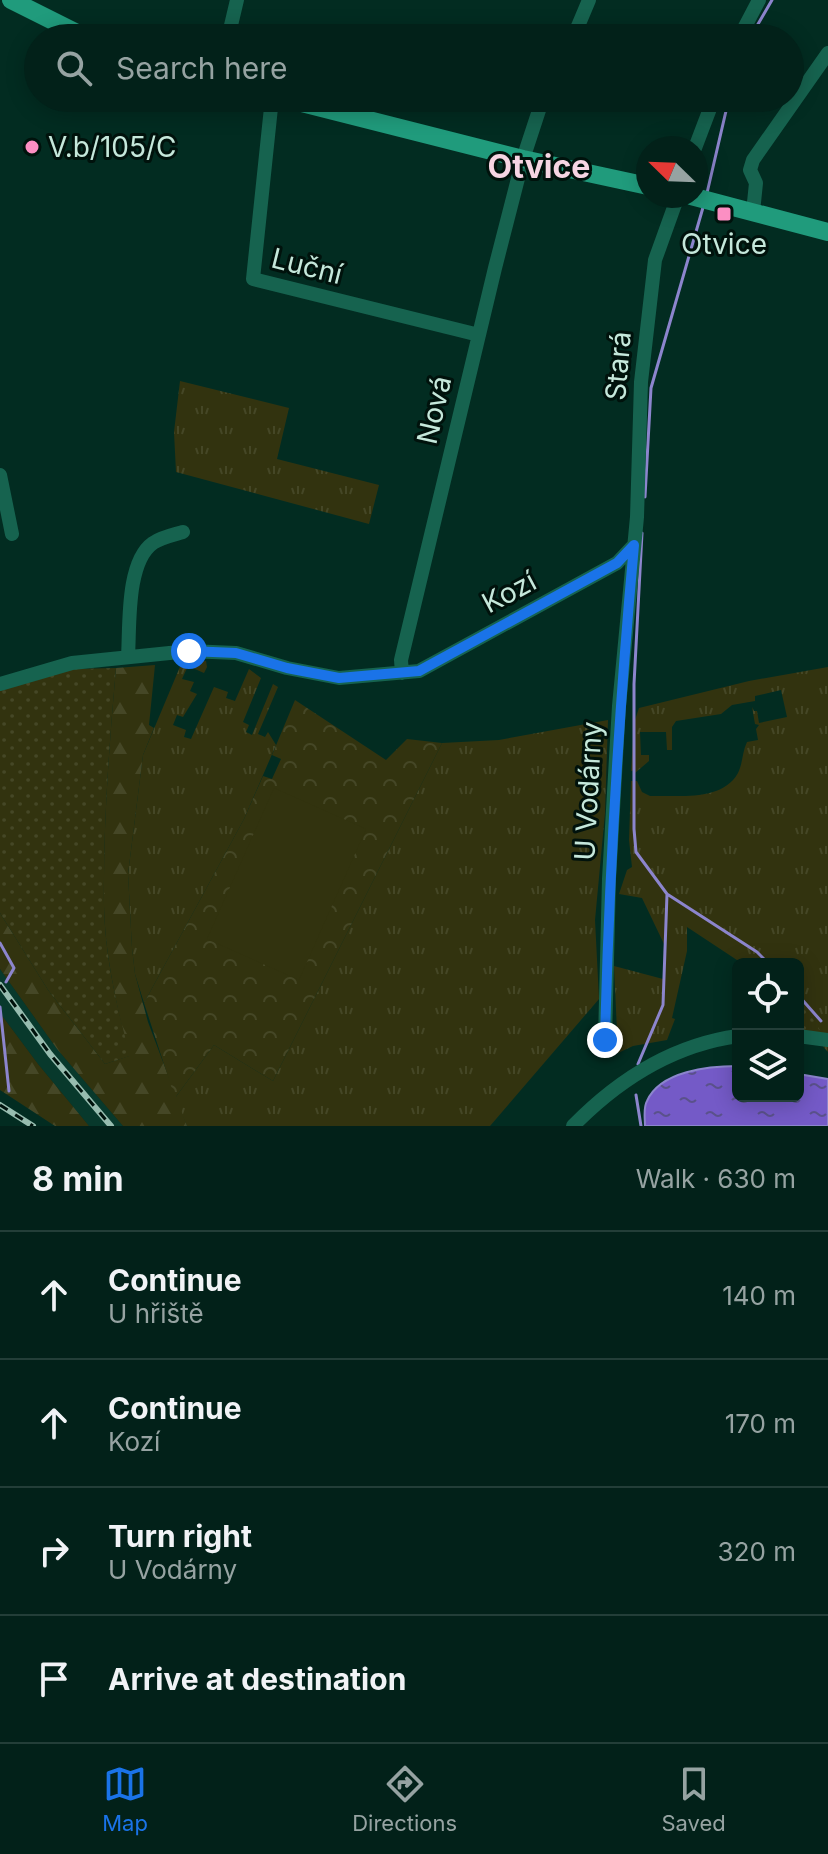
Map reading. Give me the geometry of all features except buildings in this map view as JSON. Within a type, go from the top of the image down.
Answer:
[{"type":"main road","points":[[11,0],[59,24]]},
{"type":"main road","points":[[337,112],[523,159],[636,183]]},
{"type":"main road","points":[[708,201],[828,232]]},
{"type":"street","points":[[231,24],[237,0]]},
{"type":"street","points":[[579,24],[589,0]]},
{"type":"street","points":[[746,24],[759,0]]},
{"type":"street","points":[[804,87],[828,53]]},
{"type":"street","name":"Luční","points":[[271,112],[253,279],[479,335]]},
{"type":"street","name":"Nová","points":[[402,673],[401,660],[479,335],[523,159],[538,112]]},
{"type":"street","points":[[700,136],[709,112]]},
{"type":"street","points":[[753,212],[756,183],[750,170],[753,160],[787,112]]},
{"type":"street","name":"Stará","points":[[634,545],[641,382],[655,260],[674,208]]},
{"type":"street","points":[[0,475],[12,534]]},
{"type":"street","points":[[128,656],[137,563],[145,550],[156,541],[183,532]]},
{"type":"street","name":"Kozí","points":[[0,684],[72,663],[189,651],[236,653],[325,677],[419,671],[617,563],[634,545]]},
{"type":"street","name":"U Vodárny","points":[[605,1040],[609,879],[619,706],[634,545]]},
{"type":"street","points":[[804,1037],[828,1040]]},
{"type":"street","points":[[573,1126],[641,1070],[679,1051],[732,1038]]},
{"type":"shaded area","points":[[0,969],[57,1049],[123,1126],[89,1126],[38,1064],[0,1013]]},
{"type":"green space","points":[[180,381],[289,408],[277,459],[379,485],[369,524],[176,472],[174,432]]},
{"type":"green space","points":[[206,661],[204,673],[188,666],[182,679],[194,682],[190,691],[197,694],[183,717],[177,715],[173,725],[186,730],[184,737],[191,739],[214,687],[228,692],[226,698],[235,701],[249,669],[261,678],[243,722],[249,725],[246,732],[252,735],[273,684],[278,687],[258,734],[265,737],[268,732],[276,745],[244,819],[144,1003],[135,974],[128,874],[143,755],[182,662]]},
{"type":"green space","points":[[155,665],[149,725],[154,728],[143,755],[128,874],[132,948],[135,974],[148,1022],[187,1126],[123,1126],[57,1049],[0,969],[0,913],[48,990],[105,1064],[129,1056],[112,981],[105,925],[104,846],[109,757],[116,668]]},
{"type":"green space","points":[[828,667],[828,1052],[804,1008],[804,958],[734,958],[687,927],[687,951],[672,1018],[675,1019],[667,1040],[633,1046],[618,1053],[614,966],[663,979],[664,944],[642,898],[619,894],[627,870],[632,867],[629,840],[631,781],[637,781],[642,792],[650,796],[698,795],[721,789],[738,773],[747,742],[758,740],[756,729],[759,725],[755,724],[752,707],[757,711],[759,723],[787,717],[781,690],[755,696],[755,701],[732,705],[721,714],[676,721],[672,727],[672,750],[667,750],[666,732],[640,732],[641,755],[649,755],[649,761],[635,773],[635,770],[631,771],[634,723],[639,708],[749,681]]},
{"type":"green space","points":[[116,668],[104,846],[104,906],[109,963],[130,1056],[105,1064],[48,990],[0,913],[0,690],[71,669]]},
{"type":"green space","points":[[295,700],[386,760],[407,739],[442,743],[273,1081],[214,1045],[175,1098],[144,1003],[244,819],[263,776],[272,779],[281,759],[272,755]]},
{"type":"green space","points":[[608,720],[605,813],[595,920],[599,999],[490,1126],[187,1126],[175,1098],[214,1045],[273,1081],[442,743],[499,740]]},
{"type":"green space","points":[[274,788],[366,829],[299,980],[207,939]]},
{"type":"green space","points":[[804,1006],[822,1033],[804,1034]]},
{"type":"green space","points":[[0,1013],[89,1126],[55,1126],[0,1090]]},
{"type":"water","points":[[732,1066],[732,1102],[804,1102],[804,1075],[828,1079],[828,1126],[645,1126],[646,1104],[653,1091],[686,1072]]},
{"type":"waterway","points":[[758,24],[772,0]]},
{"type":"waterway","points":[[708,189],[726,112]]},
{"type":"waterway","points":[[645,497],[651,388],[703,208]]},
{"type":"waterway","points":[[638,1064],[663,1005],[667,894],[636,852],[634,829],[634,684],[642,533]]},
{"type":"waterway","points":[[667,894],[763,958]]},
{"type":"waterway","points":[[0,943],[14,968],[6,982]]},
{"type":"waterway","points":[[804,1002],[821,1021]]},
{"type":"waterway","points":[[0,1007],[9,1091]]},
{"type":"waterway","points":[[636,1095],[641,1126]]},
{"type":"railway","points":[[0,985],[50,1054],[111,1126]]},
{"type":"railway","points":[[0,1105],[33,1126]]},
{"type":"place","name":"V.b/105/C","points":[[32,147]]},
{"type":"place","name":"Otvice","points":[[724,214]]},
{"type":"district","name":"Otvice","points":[[539,167]]},
{"type":"route","points":[[189,651],[236,653],[325,677],[419,671],[617,563],[634,545],[619,706],[609,879],[605,1040]]}]
